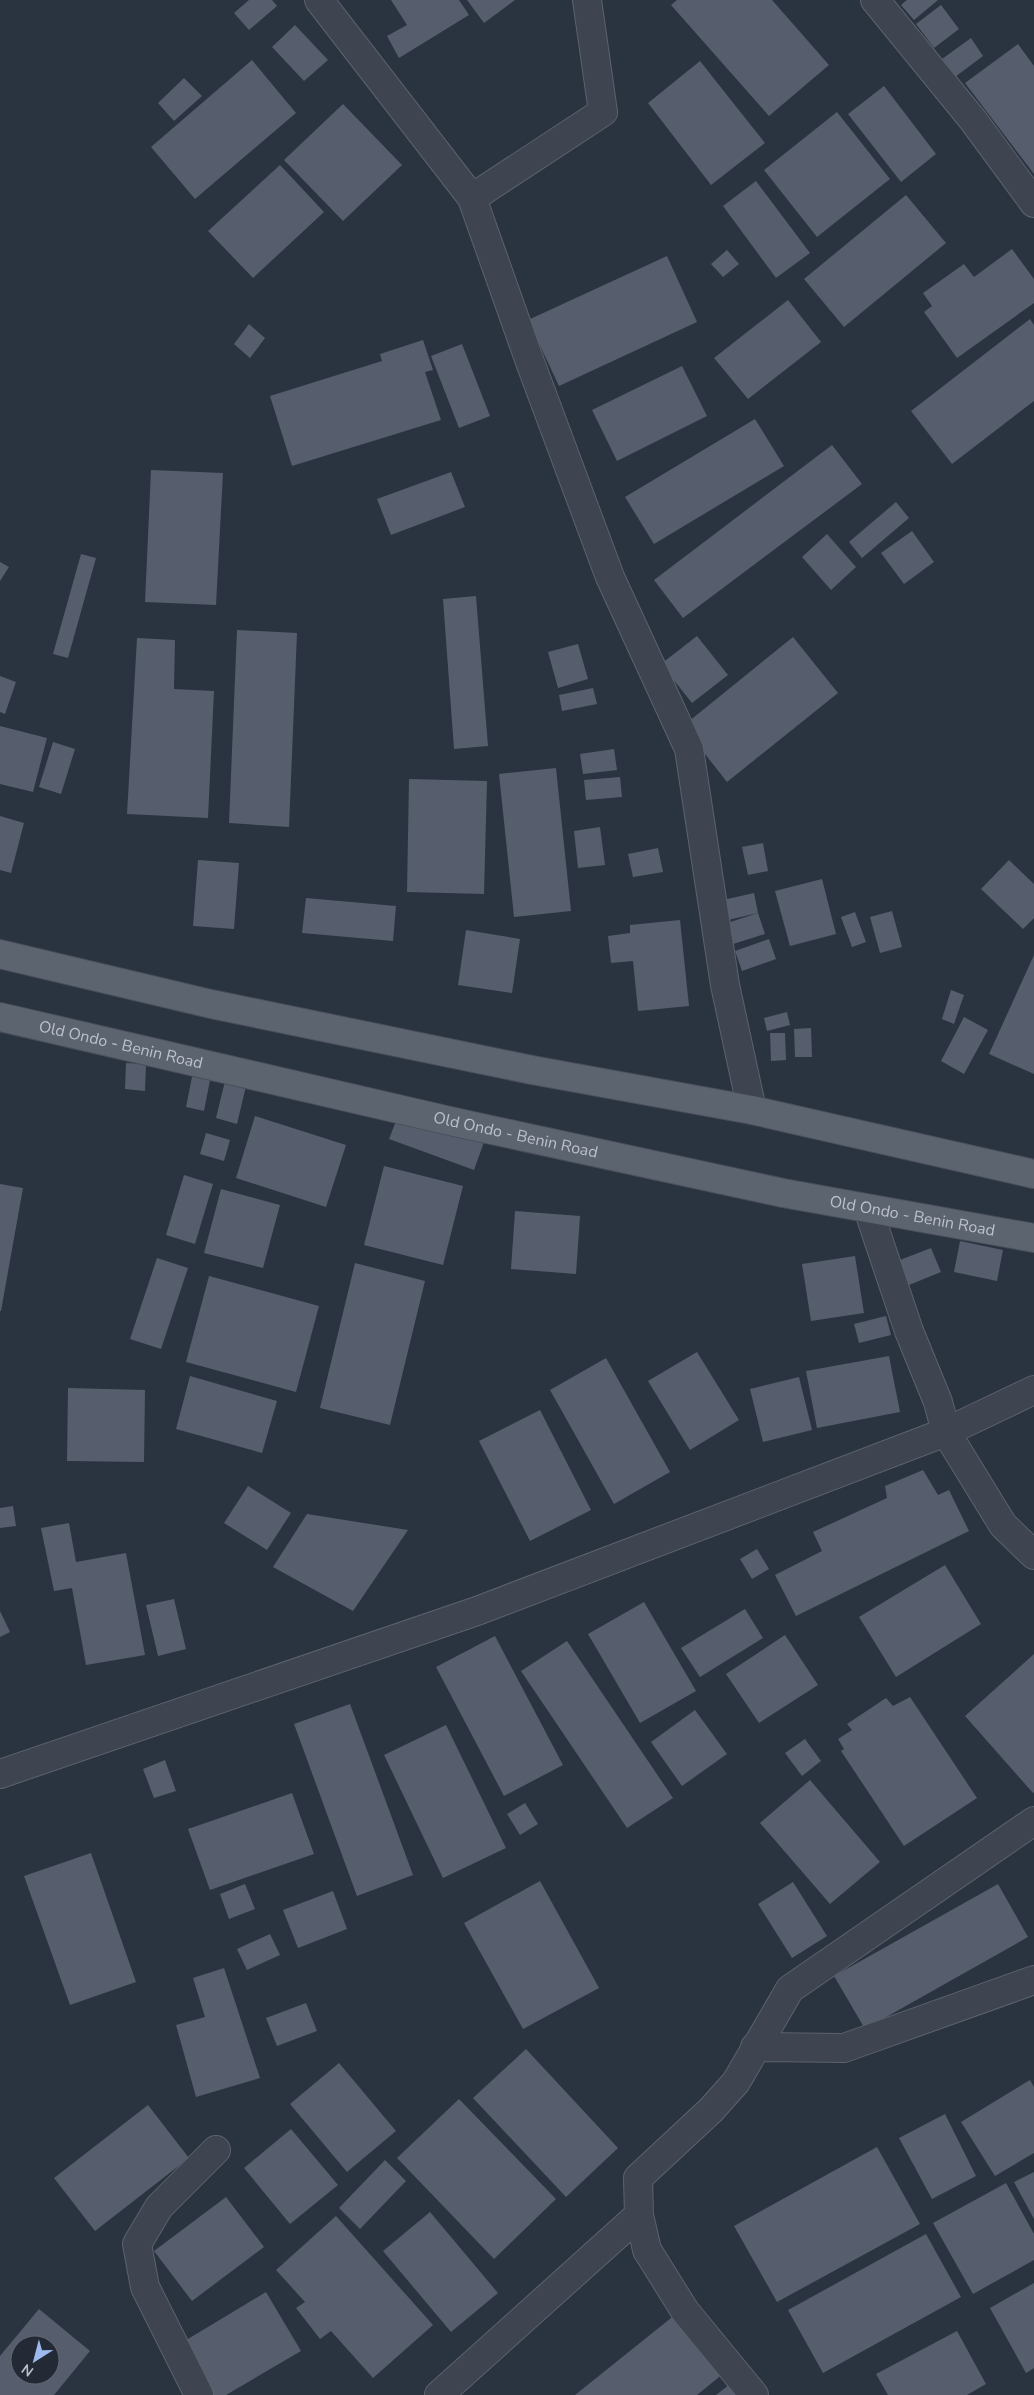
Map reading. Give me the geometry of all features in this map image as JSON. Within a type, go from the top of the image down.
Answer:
[{"type":"main road","points":[[0,954],[211,1004],[532,1070],[752,1110],[1034,1174]]},
{"type":"main road","name":"Old Ondo - Benin Road","points":[[0,1017],[460,1123],[783,1193],[1034,1238]]},
{"type":"street","points":[[319,0],[472,198],[530,362],[610,577],[689,749],[725,985],[752,1110]]},
{"type":"street","points":[[472,198],[603,112],[587,0]]},
{"type":"street","points":[[875,0],[972,120],[1034,204]]},
{"type":"street","points":[[868,1208],[909,1331],[938,1402],[946,1432],[1003,1525],[1034,1555]]},
{"type":"street","points":[[0,1774],[477,1611],[946,1432],[1034,1390]]},
{"type":"street","points":[[754,2395],[680,2303],[647,2250],[639,2215],[638,2178],[711,2110],[736,2082],[790,1989],[1034,1821]]},
{"type":"street","points":[[755,2047],[844,2048],[1034,1980]]},
{"type":"street","points":[[199,2395],[145,2287],[137,2244],[159,2208],[216,2150]]},
{"type":"street","points":[[439,2395],[639,2215]]},
{"type":"building","points":[[249,0],[272,0],[277,6],[249,30],[234,13]]},
{"type":"building","points":[[391,0],[459,0],[469,15],[399,58],[387,36],[407,25]]},
{"type":"building","points":[[467,0],[515,0],[484,23]]},
{"type":"building","points":[[677,0],[772,0],[829,65],[769,116],[671,5]]},
{"type":"building","points":[[907,0],[938,0],[914,20],[901,5]]},
{"type":"building","points":[[941,5],[959,29],[934,48],[916,24]]},
{"type":"building","points":[[295,25],[328,60],[304,81],[272,47]]},
{"type":"building","points":[[971,38],[983,56],[955,77],[942,59]]},
{"type":"building","points":[[1018,44],[1034,66],[1034,174],[965,83]]},
{"type":"building","points":[[252,60],[296,113],[195,199],[151,147]]},
{"type":"building","points":[[700,61],[765,143],[711,185],[648,103]]},
{"type":"building","points":[[184,78],[202,96],[174,121],[158,103]]},
{"type":"building","points":[[884,86],[936,154],[901,182],[848,114]]},
{"type":"building","points":[[343,104],[402,165],[343,221],[284,160]]},
{"type":"building","points":[[837,112],[890,179],[817,237],[764,170]]},
{"type":"building","points":[[280,165],[324,212],[253,278],[208,231]]},
{"type":"building","points":[[756,181],[810,253],[776,278],[723,206]]},
{"type":"building","points":[[906,195],[946,243],[844,327],[804,279]]},
{"type":"building","points":[[1012,249],[1034,279],[1034,303],[957,358],[924,312],[932,306],[923,293],[964,264],[974,277]]},
{"type":"building","points":[[727,250],[739,264],[723,277],[711,264]]},
{"type":"building","points":[[667,256],[697,322],[559,386],[528,320]]},
{"type":"building","points":[[788,300],[821,342],[748,399],[714,358]]},
{"type":"building","points":[[1030,319],[1034,325],[1034,401],[952,464],[911,411]]},
{"type":"building","points":[[249,324],[265,338],[250,358],[234,344]]},
{"type":"building","points":[[423,340],[433,370],[425,372],[441,420],[292,466],[270,396],[382,361],[380,354]]},
{"type":"building","points":[[462,344],[490,416],[459,428],[431,356]]},
{"type":"building","points":[[682,366],[707,416],[617,461],[592,410]]},
{"type":"building","points":[[755,419],[784,466],[654,544],[625,497]]},
{"type":"building","points":[[832,445],[862,484],[683,618],[654,580]]},
{"type":"building","points":[[151,470],[223,473],[216,605],[145,602]]},
{"type":"building","points":[[451,472],[465,507],[391,535],[377,499]]},
{"type":"building","points":[[896,502],[909,518],[862,558],[849,542]]},
{"type":"building","points":[[912,531],[934,562],[904,584],[881,553]]},
{"type":"building","points":[[827,534],[856,567],[831,590],[802,557]]},
{"type":"building","points":[[81,554],[96,558],[68,658],[53,654]]},
{"type":"building","points":[[0,562],[9,567],[0,581]]},
{"type":"building","points":[[476,596],[488,746],[454,749],[443,599]]},
{"type":"building","points":[[237,630],[297,633],[289,827],[229,823]]},
{"type":"building","points":[[697,636],[728,675],[692,703],[661,664]]},
{"type":"building","points":[[793,637],[838,693],[727,782],[683,726]]},
{"type":"building","points":[[137,638],[175,640],[174,689],[214,691],[208,818],[127,814]]},
{"type":"building","points":[[578,644],[588,679],[558,688],[548,652]]},
{"type":"building","points":[[0,676],[16,682],[5,714],[0,712]]},
{"type":"building","points":[[593,688],[597,704],[562,711],[559,695]]},
{"type":"building","points":[[0,726],[47,738],[33,792],[0,784]]},
{"type":"building","points":[[53,742],[75,749],[61,794],[39,787]]},
{"type":"building","points":[[614,749],[617,770],[583,774],[580,754]]},
{"type":"building","points":[[556,768],[571,911],[514,917],[499,774]]},
{"type":"building","points":[[620,777],[622,797],[586,800],[584,780]]},
{"type":"building","points":[[409,779],[487,781],[484,894],[407,892]]},
{"type":"building","points":[[0,816],[24,823],[11,873],[0,870]]},
{"type":"building","points":[[600,827],[605,865],[578,868],[574,831]]},
{"type":"building","points":[[763,843],[768,871],[748,875],[742,847]]},
{"type":"building","points":[[658,848],[663,872],[633,877],[628,854]]},
{"type":"building","points":[[198,860],[239,863],[234,929],[193,926]]},
{"type":"building","points":[[1009,860],[1034,884],[1034,918],[1023,929],[981,889]]},
{"type":"building","points":[[822,879],[836,934],[790,946],[775,891]]},
{"type":"building","points":[[754,893],[758,913],[728,920],[723,900]]},
{"type":"building","points":[[306,898],[396,906],[393,941],[302,933]]},
{"type":"building","points":[[892,911],[902,947],[880,953],[870,917]]},
{"type":"building","points":[[855,912],[866,942],[852,947],[841,917]]},
{"type":"building","points":[[758,913],[765,934],[730,945],[724,924]]},
{"type":"building","points":[[680,920],[689,1006],[638,1011],[633,961],[611,963],[608,936],[630,933],[630,925]]},
{"type":"building","points":[[466,930],[520,939],[512,993],[458,985]]},
{"type":"building","points":[[769,939],[776,959],[742,971],[735,951]]},
{"type":"building","points":[[1034,955],[1034,1074],[989,1054]]},
{"type":"building","points":[[951,990],[964,995],[954,1024],[942,1019]]},
{"type":"building","points":[[787,1012],[790,1025],[767,1031],[764,1018]]},
{"type":"building","points":[[964,1017],[988,1030],[964,1074],[941,1061]]},
{"type":"building","points":[[811,1028],[812,1057],[795,1057],[794,1029]]},
{"type":"building","points":[[770,1033],[785,1033],[786,1060],[771,1061]]},
{"type":"building","points":[[126,1063],[146,1064],[145,1091],[125,1089]]},
{"type":"building","points":[[193,1072],[211,1075],[204,1111],[186,1107]]},
{"type":"building","points":[[226,1077],[247,1082],[237,1124],[216,1118]]},
{"type":"building","points":[[400,1111],[484,1142],[474,1170],[389,1139]]},
{"type":"building","points":[[255,1116],[346,1145],[326,1207],[236,1178]]},
{"type":"building","points":[[206,1133],[230,1140],[224,1161],[200,1154]]},
{"type":"building","points":[[384,1166],[463,1186],[443,1265],[364,1245]]},
{"type":"building","points":[[184,1175],[213,1184],[195,1244],[166,1235]]},
{"type":"building","points":[[0,1184],[23,1188],[1,1311],[0,1311]]},
{"type":"building","points":[[221,1189],[280,1205],[263,1268],[204,1253]]},
{"type":"building","points":[[515,1211],[580,1216],[576,1274],[511,1269]]},
{"type":"building","points":[[960,1241],[1003,1250],[997,1281],[954,1272]]},
{"type":"building","points":[[931,1248],[941,1272],[909,1285],[900,1260]]},
{"type":"building","points":[[855,1256],[864,1313],[811,1321],[802,1264]]},
{"type":"building","points":[[157,1258],[188,1268],[161,1349],[130,1339]]},
{"type":"building","points":[[355,1263],[425,1281],[390,1425],[320,1408]]},
{"type":"building","points":[[209,1276],[319,1306],[296,1392],[186,1362]]},
{"type":"building","points":[[886,1316],[891,1335],[859,1343],[854,1324]]},
{"type":"building","points":[[697,1352],[739,1420],[690,1450],[648,1381]]},
{"type":"building","points":[[889,1356],[900,1412],[817,1428],[806,1371]]},
{"type":"building","points":[[606,1358],[670,1472],[614,1504],[550,1390]]},
{"type":"building","points":[[190,1376],[277,1401],[262,1453],[176,1429]]},
{"type":"building","points":[[799,1377],[812,1430],[763,1442],[750,1389]]},
{"type":"building","points":[[68,1388],[145,1390],[144,1462],[67,1461]]},
{"type":"building","points":[[540,1410],[591,1510],[530,1541],[479,1441]]},
{"type":"building","points":[[923,1470],[938,1495],[949,1490],[969,1531],[796,1616],[775,1575],[822,1551],[813,1532],[887,1498],[885,1486]]},
{"type":"building","points":[[248,1486],[291,1513],[267,1550],[224,1523]]},
{"type":"building","points":[[13,1506],[16,1526],[0,1528],[0,1508]]},
{"type":"building","points":[[307,1514],[408,1530],[353,1611],[273,1567]]},
{"type":"building","points":[[69,1523],[76,1562],[126,1553],[145,1655],[86,1665],[72,1588],[54,1591],[41,1528]]},
{"type":"building","points":[[757,1549],[769,1569],[752,1579],[740,1559]]},
{"type":"building","points":[[945,1565],[981,1624],[896,1677],[859,1617]]},
{"type":"building","points":[[174,1599],[186,1649],[158,1656],[146,1605]]},
{"type":"building","points":[[644,1602],[696,1691],[640,1723],[588,1634]]},
{"type":"building","points":[[745,1609],[763,1638],[700,1677],[681,1648]]},
{"type":"building","points":[[0,1611],[10,1632],[0,1637]]},
{"type":"building","points":[[785,1635],[818,1685],[759,1723],[726,1674]]},
{"type":"building","points":[[495,1636],[563,1765],[504,1796],[436,1667]]},
{"type":"building","points":[[567,1641],[673,1798],[627,1828],[521,1671]]},
{"type":"building","points":[[1034,1654],[1034,1792],[1033,1793],[965,1716]]},
{"type":"building","points":[[910,1697],[977,1798],[904,1846],[841,1751],[844,1749],[838,1739],[852,1730],[847,1724],[886,1698],[893,1706]]},
{"type":"building","points":[[350,1704],[413,1875],[357,1896],[294,1724]]},
{"type":"building","points":[[695,1710],[727,1754],[682,1786],[651,1742]]},
{"type":"building","points":[[446,1725],[506,1848],[443,1878],[384,1755]]},
{"type":"building","points":[[805,1739],[821,1761],[802,1776],[785,1753]]},
{"type":"building","points":[[165,1760],[176,1791],[154,1798],[143,1769]]},
{"type":"building","points":[[810,1780],[880,1862],[830,1904],[760,1823]]},
{"type":"building","points":[[292,1793],[314,1854],[210,1890],[188,1829]]},
{"type":"building","points":[[525,1803],[538,1824],[520,1835],[507,1814]]},
{"type":"building","points":[[91,1853],[136,1982],[70,2005],[24,1876]]},
{"type":"building","points":[[540,1881],[599,1988],[523,2029],[464,1923]]},
{"type":"building","points":[[793,1882],[827,1936],[792,1958],[758,1904]]},
{"type":"building","points":[[245,1884],[255,1909],[229,1919],[220,1894]]},
{"type":"building","points":[[998,1884],[1028,1937],[865,2029],[834,1976]]},
{"type":"building","points":[[333,1891],[347,1929],[298,1948],[283,1910]]},
{"type":"building","points":[[270,1934],[280,1955],[247,1970],[237,1949]]},
{"type":"building","points":[[224,1968],[260,2078],[196,2097],[176,2025],[205,2017],[193,1978]]},
{"type":"building","points":[[306,2003],[317,2031],[277,2046],[266,2018]]},
{"type":"building","points":[[526,2049],[618,2148],[566,2197],[473,2098]]},
{"type":"building","points":[[339,2063],[396,2131],[347,2172],[290,2104]]},
{"type":"building","points":[[1030,2080],[1034,2087],[1034,2153],[995,2176],[961,2122]]},
{"type":"building","points":[[459,2099],[556,2199],[494,2259],[397,2158]]},
{"type":"building","points":[[148,2105],[189,2158],[95,2231],[54,2178]]},
{"type":"building","points":[[945,2114],[976,2176],[932,2199],[899,2138]]},
{"type":"building","points":[[291,2129],[338,2185],[290,2224],[244,2168]]},
{"type":"building","points":[[877,2147],[920,2224],[777,2302],[734,2226]]},
{"type":"building","points":[[385,2160],[406,2181],[360,2229],[339,2208]]},
{"type":"building","points":[[1034,2172],[1034,2219],[1014,2182]]},
{"type":"building","points":[[1006,2183],[1034,2234],[1034,2260],[973,2294],[933,2223]]},
{"type":"building","points":[[226,2197],[264,2247],[192,2301],[154,2251]]},
{"type":"building","points":[[430,2212],[498,2293],[451,2332],[383,2251]]},
{"type":"building","points":[[336,2216],[433,2325],[373,2378],[331,2331],[320,2339],[296,2308],[305,2302],[276,2270]]},
{"type":"building","points":[[926,2234],[961,2297],[823,2373],[788,2310]]},
{"type":"building","points":[[1034,2283],[1034,2368],[1026,2373],[990,2308]]},
{"type":"building","points":[[266,2292],[301,2351],[226,2395],[208,2395],[178,2345]]},
{"type":"building","points":[[39,2309],[90,2351],[54,2395],[0,2395],[0,2356],[10,2344],[10,2385],[60,2385],[60,2335],[17,2335]]},
{"type":"building","points":[[676,2314],[724,2373],[697,2395],[575,2395]]},
{"type":"building","points":[[957,2331],[986,2384],[967,2395],[888,2395],[876,2374]]},
{"type":"building","points":[[734,2381],[746,2395],[716,2395]]}]
